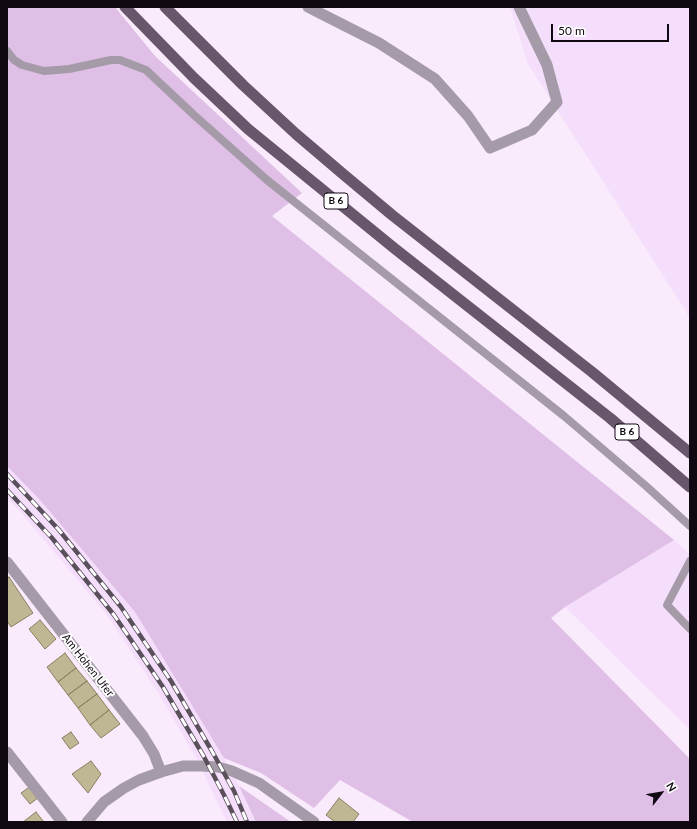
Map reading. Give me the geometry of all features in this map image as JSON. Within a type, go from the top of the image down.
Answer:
[{"type":"main road","name":"B 6","points":[[125,7],[194,78],[254,134],[394,248],[610,418],[690,487]]},
{"type":"main road","name":"B 6","points":[[165,7],[242,85],[331,164],[392,215],[610,386],[690,453]]},
{"type":"street","points":[[308,7],[379,43],[435,79],[468,116],[490,148],[532,130],[557,102],[547,65],[519,7]]},
{"type":"street","name":"Am Hohen Ufer","points":[[7,562],[143,736],[154,754],[161,772]]},
{"type":"street","points":[[7,752],[62,822]]},
{"type":"street","points":[[87,822],[100,806],[113,795],[139,780],[183,766],[218,767],[232,771],[259,783],[314,822]]},
{"type":"lane","points":[[7,51],[14,60],[22,66],[44,71],[69,69],[111,60],[120,60],[146,70],[194,116],[267,180],[564,416],[690,526]]},
{"type":"lane","points":[[690,561],[667,605],[690,629]]},
{"type":"shaded area","points":[[7,7],[115,7],[155,56],[302,193],[272,216],[674,540],[565,607],[551,618],[690,759],[690,822],[413,822],[340,780],[314,808],[261,773],[224,758],[135,612],[40,500],[7,466]]},
{"type":"shaded area","points":[[510,7],[690,7],[690,318],[528,64]]},
{"type":"shaded area","points":[[7,466],[40,500],[135,612],[224,758],[256,822],[227,822],[195,756],[157,691],[107,615],[7,498]]},
{"type":"shaded area","points":[[674,540],[690,554],[690,730],[565,607]]},
{"type":"shaded area","points":[[239,786],[291,822],[256,822]]},
{"type":"building","points":[[9,577],[33,613],[11,627],[7,621],[7,579]]},
{"type":"building","points":[[40,620],[56,639],[45,649],[29,629]]},
{"type":"building","points":[[65,653],[76,668],[58,682],[47,667]]},
{"type":"building","points":[[76,668],[87,681],[68,695],[58,682]]},
{"type":"building","points":[[87,681],[97,694],[78,708],[68,695]]},
{"type":"building","points":[[97,694],[109,710],[90,725],[78,708]]},
{"type":"building","points":[[109,710],[120,724],[101,738],[90,725]]},
{"type":"building","points":[[71,732],[79,743],[70,749],[62,738]]},
{"type":"building","points":[[91,761],[101,774],[88,793],[72,774]]},
{"type":"building","points":[[31,786],[39,797],[30,804],[21,793]]},
{"type":"building","points":[[339,798],[359,814],[353,822],[335,822],[326,815]]},
{"type":"building","points":[[36,812],[44,822],[23,822]]},
{"type":"railway","points":[[7,474],[59,530],[121,607],[171,681],[234,791],[247,822]]},
{"type":"railway","points":[[7,490],[52,538],[114,615],[163,687],[203,755],[237,822]]}]
